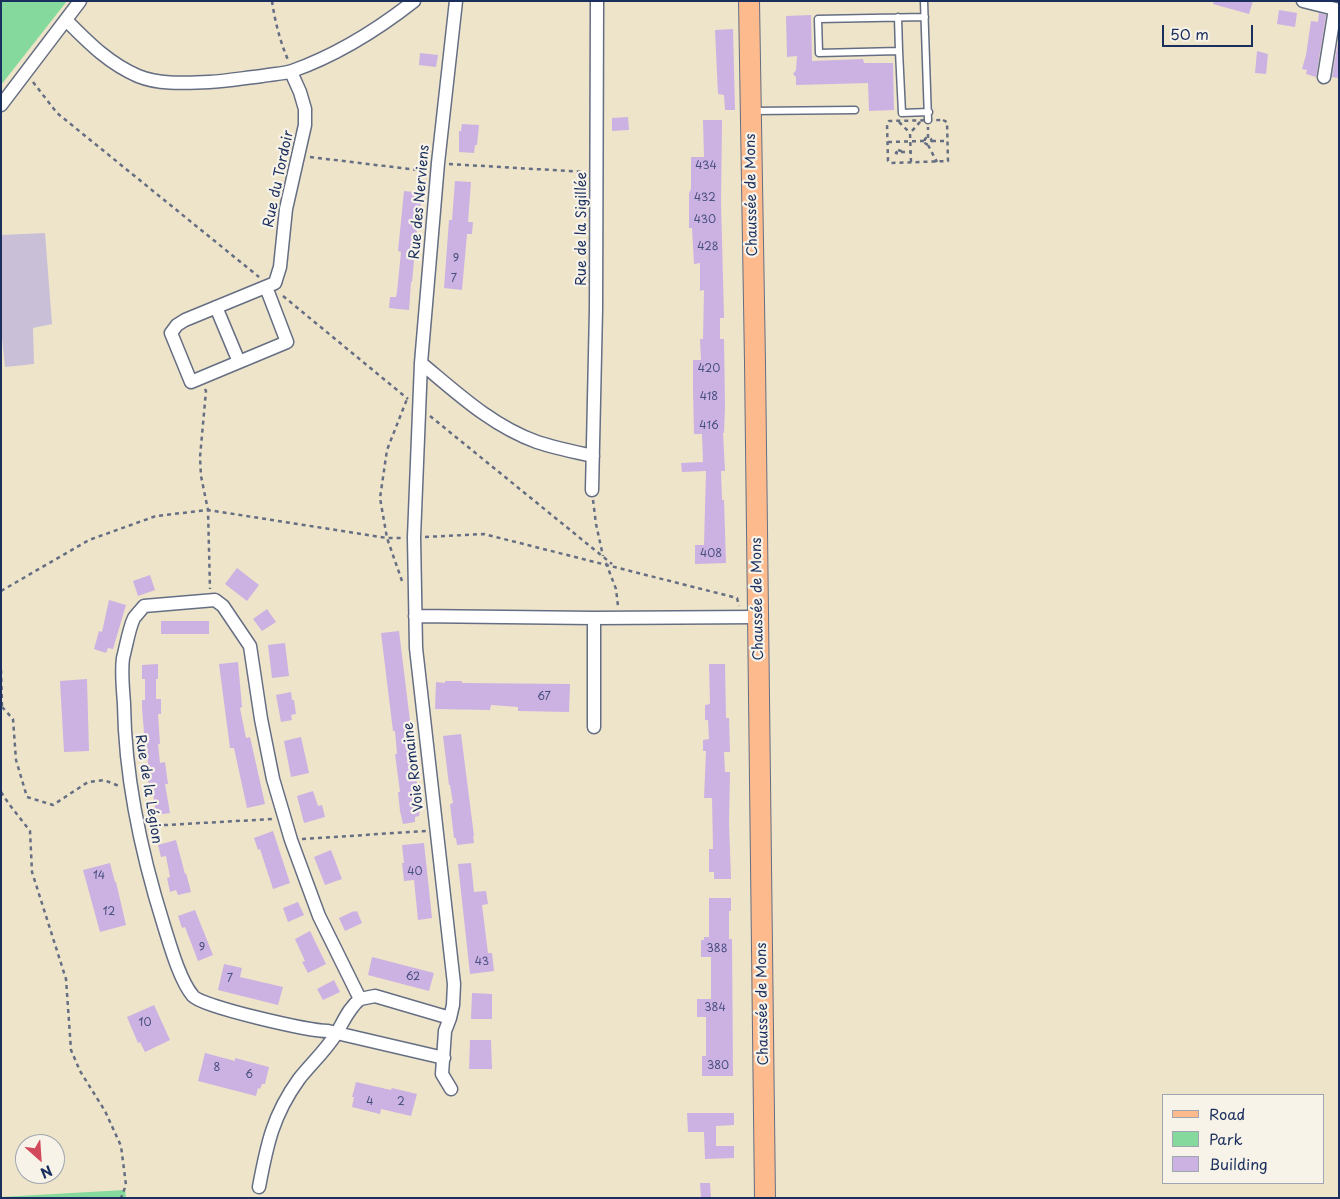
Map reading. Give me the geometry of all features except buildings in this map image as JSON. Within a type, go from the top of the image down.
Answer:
[{"type":"main road","name":"Chaussée de Mons","points":[[749,1],[751,111],[749,617],[765,1198]]},
{"type":"street","points":[[1,105],[80,1]]},
{"type":"street","points":[[66,20],[109,60],[139,76],[158,82],[179,84],[222,81],[292,71],[339,50],[384,25],[414,1]]},
{"type":"street","name":"Rue des Nerviens","points":[[414,537],[421,363],[438,168],[456,1]]},
{"type":"street","name":"Rue de la Sigillée","points":[[592,490],[597,172],[597,1]]},
{"type":"street","points":[[1303,1],[1337,10],[1324,77]]},
{"type":"street","name":"Rue du Tordoir","points":[[267,286],[275,283],[280,267],[286,209],[306,125],[305,109],[292,71]]},
{"type":"street","points":[[267,286],[287,342],[191,382],[171,333],[177,325],[267,286]]},
{"type":"street","points":[[216,307],[239,362]]},
{"type":"street","points":[[421,363],[471,405],[506,427],[537,442],[593,456]]},
{"type":"street","name":"Voie Romaine","points":[[414,537],[416,648],[454,984],[453,1005],[445,1031],[442,1074],[451,1089]]},
{"type":"street","points":[[210,601],[215,600],[223,606],[250,646],[261,719],[273,779],[284,818],[319,916],[360,999]]},
{"type":"street","name":"Rue de la Légion","points":[[210,601],[144,606],[134,618],[123,660],[124,735],[131,795],[150,880],[170,945],[185,982],[194,996],[202,1002],[317,1031],[336,1033],[444,1058]]},
{"type":"street","points":[[415,616],[749,617]]},
{"type":"street","points":[[594,618],[594,727]]},
{"type":"street","points":[[259,1187],[272,1130],[279,1112],[300,1079],[336,1033],[351,1007],[360,999],[375,996],[450,1018]]},
{"type":"lane","points":[[924,1],[929,112],[925,120]]},
{"type":"lane","points":[[899,51],[819,53],[818,19],[925,17]]},
{"type":"lane","points":[[898,18],[902,112],[929,112]]},
{"type":"lane","points":[[751,111],[855,110]]},
{"type":"path","points":[[272,1],[280,42],[292,71]]},
{"type":"path","points":[[26,73],[57,112],[267,286],[418,406],[615,567]]},
{"type":"path","points":[[910,133],[925,120]]},
{"type":"path","points":[[898,121],[910,133],[911,162]]},
{"type":"path","points":[[898,121],[946,121],[948,141],[948,159],[946,162],[889,162],[888,123],[898,121]]},
{"type":"path","points":[[888,142],[924,141],[929,138],[932,141],[948,141]]},
{"type":"path","points":[[924,141],[937,162]]},
{"type":"path","points":[[928,145],[932,141]]},
{"type":"path","points":[[901,152],[910,152]]},
{"type":"path","points":[[298,155],[372,166],[597,172]]},
{"type":"path","points":[[200,378],[206,391],[200,457],[201,476],[208,510],[210,601]]},
{"type":"path","points":[[402,581],[386,538],[380,498],[387,450],[407,398]]},
{"type":"path","points":[[592,490],[596,524],[603,557],[616,589],[620,617]]},
{"type":"path","points":[[1,591],[90,540],[156,516],[208,510],[386,538],[484,534],[737,598],[749,617]]},
{"type":"path","points":[[1,670],[2,708],[13,720],[16,760],[27,797],[53,805],[88,782],[104,780],[120,787],[131,795]]},
{"type":"path","points":[[1,792],[30,831],[32,872],[66,979],[72,1050],[80,1071],[105,1112],[122,1146],[126,1185],[121,1198]]},
{"type":"path","points":[[137,826],[284,818]]},
{"type":"path","points":[[291,840],[437,830]]},
{"type":"shaded area","points":[[45,233],[52,324],[33,328],[34,364],[5,367],[1,327],[1,235]]},
{"type":"green space","points":[[1,1],[67,1],[1,85]]},
{"type":"green space","points":[[125,1190],[126,1198],[1,1198],[1,1197]]}]
